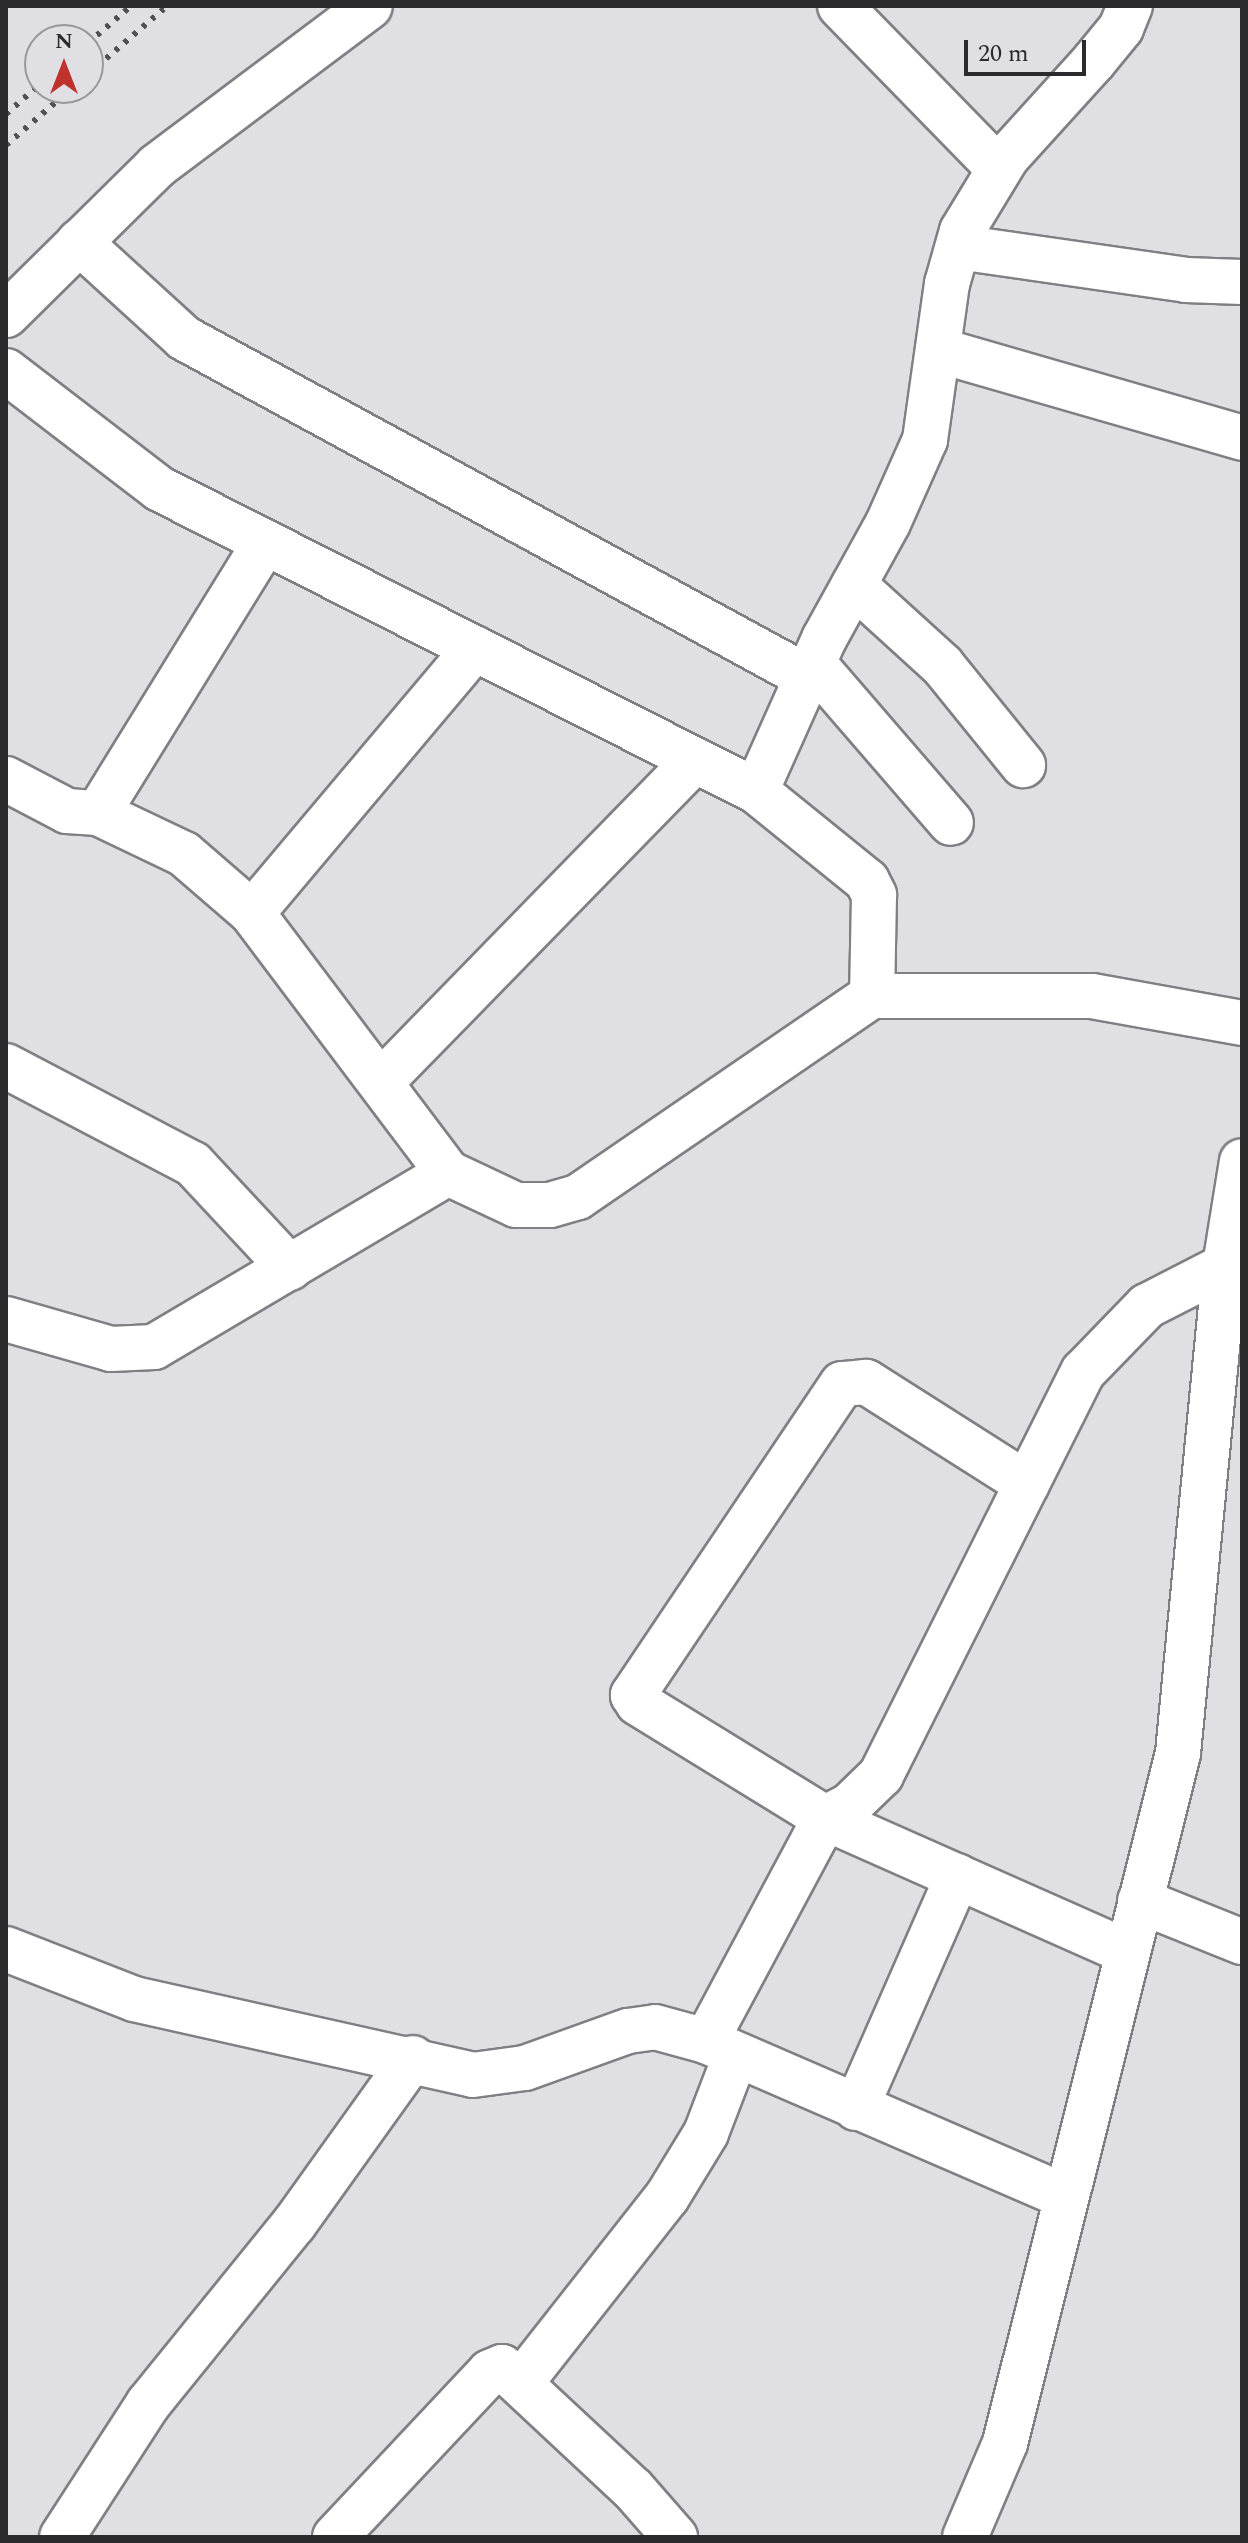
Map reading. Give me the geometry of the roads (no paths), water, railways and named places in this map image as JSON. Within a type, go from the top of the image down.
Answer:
[{"type":"street","points":[[6,315],[157,166],[370,6]]},
{"type":"street","points":[[840,6],[998,168]]},
{"type":"street","points":[[756,791],[810,670],[925,440],[958,247],[981,193],[998,168],[1103,50],[1130,6]]},
{"type":"street","points":[[79,242],[184,338],[810,670],[951,823]]},
{"type":"street","points":[[958,247],[1186,280],[1242,282]]},
{"type":"street","points":[[938,350],[1242,438]]},
{"type":"street","points":[[6,371],[160,489],[756,791],[867,881],[874,895],[872,996]]},
{"type":"street","points":[[98,813],[264,544]]},
{"type":"street","points":[[854,585],[942,665],[1023,765]]},
{"type":"street","points":[[252,913],[475,648]]},
{"type":"street","points":[[383,1080],[695,760]]},
{"type":"street","points":[[6,779],[67,811],[98,813],[184,854],[252,913],[319,1007],[383,1080],[448,1173],[516,1205],[550,1205],[578,1197],[872,996],[1092,996],[1242,1023]]},
{"type":"street","points":[[6,1066],[193,1164],[290,1268]]},
{"type":"street","points":[[965,2537],[1005,2443],[1064,2196],[1178,1753],[1225,1266],[1242,1161]]},
{"type":"street","points":[[6,1319],[111,1349],[154,1347],[448,1173]]},
{"type":"street","points":[[522,2381],[667,2197],[706,2133],[721,2049],[825,1818],[849,1806],[881,1775],[1027,1484],[1099,1351],[1147,1306],[1225,1266]]},
{"type":"street","points":[[1027,1484],[866,1382],[842,1384],[636,1687],[638,1703],[825,1818],[1128,1952]]},
{"type":"street","points":[[856,2108],[958,1876]]},
{"type":"street","points":[[1140,1901],[1242,1942]]},
{"type":"street","points":[[6,1949],[134,1999],[413,2058],[473,2075],[492,2075],[628,2031],[655,2027],[721,2049],[1064,2196]]},
{"type":"street","points":[[62,2537],[148,2404],[294,2224],[413,2058]]},
{"type":"street","points":[[335,2537],[490,2372],[508,2369],[675,2537]]},
{"type":"railway","points":[[104,29],[131,6]]},
{"type":"railway","points":[[104,60],[167,6]]},
{"type":"railway","points":[[6,114],[24,98]]},
{"type":"railway","points":[[6,145],[53,104]]}]
